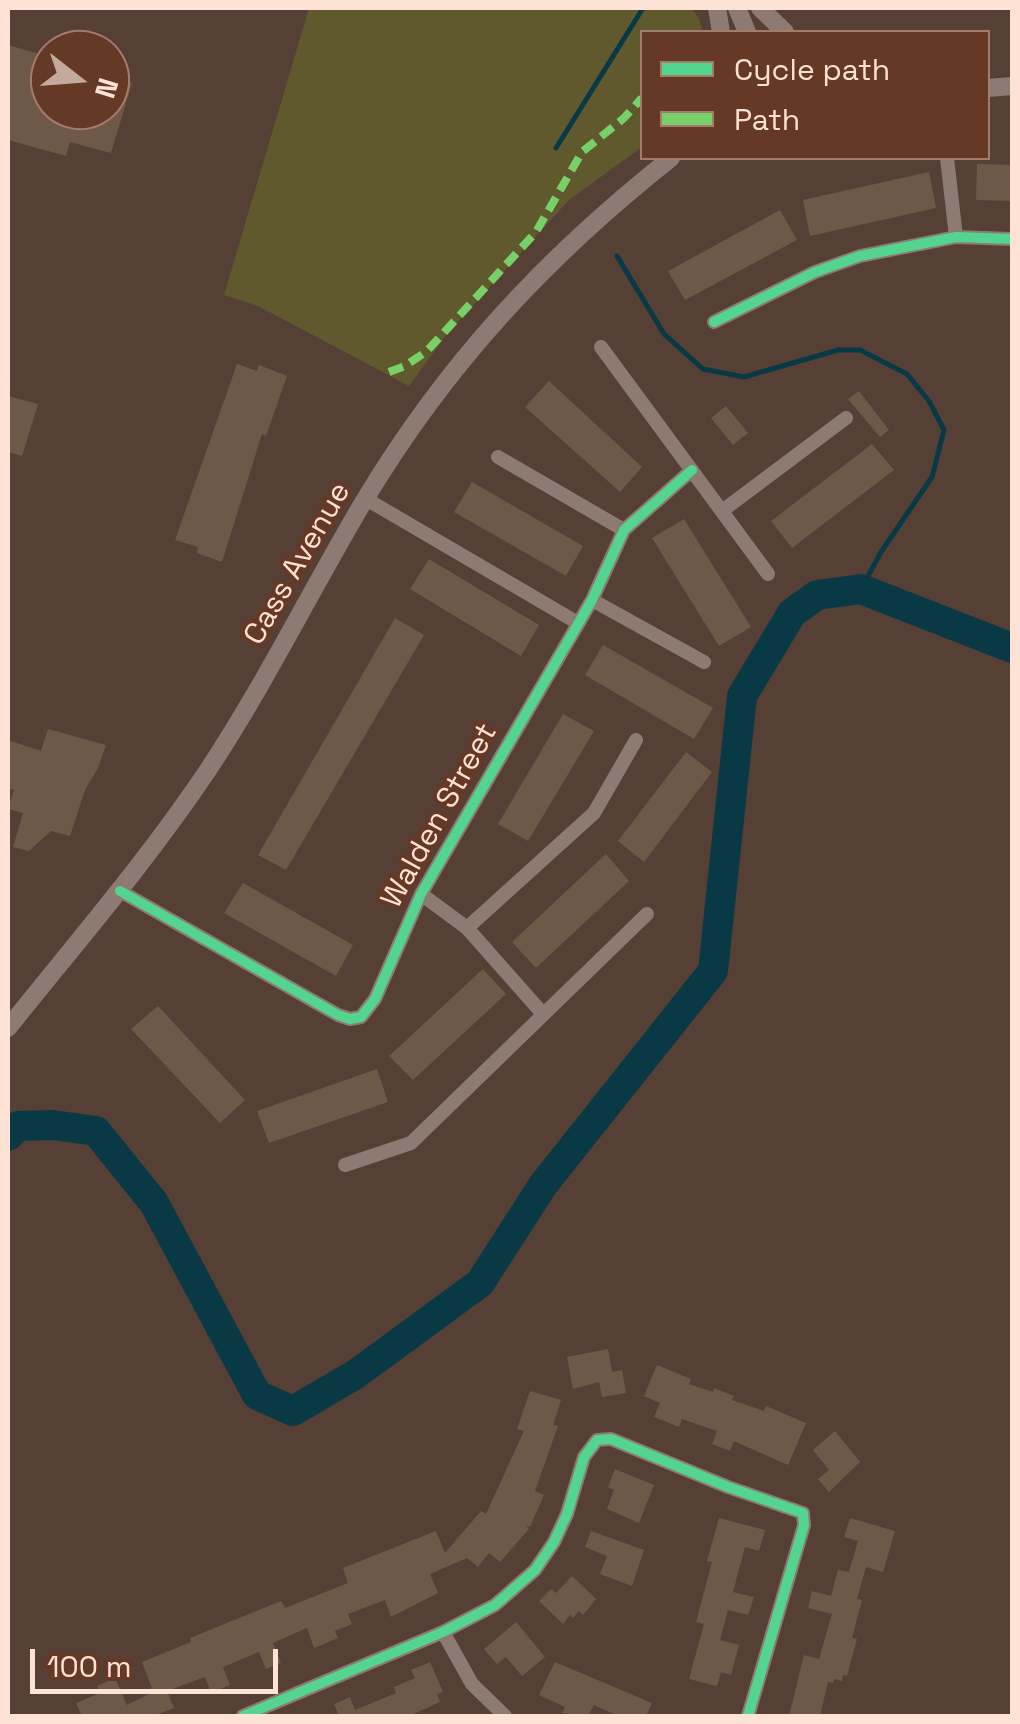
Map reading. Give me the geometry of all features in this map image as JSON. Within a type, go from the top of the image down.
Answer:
[{"type":"main road","points":[[760,8],[783,30]]},
{"type":"main road","name":"Cass Avenue","points":[[8,1028],[120,891],[209,768],[261,685],[366,499],[448,378],[502,312],[561,250],[669,160]]},
{"type":"street","points":[[947,160],[956,237]]},
{"type":"street","points":[[714,322],[830,266],[860,256],[956,237],[1012,238]]},
{"type":"street","points":[[601,347],[768,574]]},
{"type":"street","points":[[722,511],[846,418]]},
{"type":"street","points":[[498,457],[624,530]]},
{"type":"street","name":"Walden Street","points":[[120,891],[324,1007],[350,1019],[361,1017],[370,1008],[422,894],[592,600],[624,530],[692,470]]},
{"type":"street","points":[[366,499],[578,623]]},
{"type":"street","points":[[592,600],[704,662]]},
{"type":"street","points":[[467,928],[594,813],[636,740]]},
{"type":"street","name":"Walden Street","points":[[422,894],[467,928],[543,1014]]},
{"type":"street","points":[[345,1164],[411,1143],[647,914]]},
{"type":"street","points":[[243,1716],[442,1632],[495,1605],[535,1570],[567,1514],[586,1450],[597,1440],[611,1439],[803,1514],[804,1525],[748,1716]]},
{"type":"street","points":[[442,1632],[472,1684],[505,1716]]},
{"type":"shaded area","points":[[309,8],[691,8],[699,18],[702,30],[640,30],[640,148],[569,200],[447,334],[409,386],[258,306],[224,295]]},
{"type":"building","points":[[8,45],[30,51],[30,130],[118,130],[111,153],[70,142],[66,156],[8,140]]},
{"type":"building","points":[[977,164],[1012,165],[1012,201],[976,200]]},
{"type":"building","points":[[929,172],[936,208],[810,236],[803,200]]},
{"type":"building","points":[[780,210],[797,240],[685,300],[668,271]]},
{"type":"building","points":[[237,364],[257,371],[259,365],[287,376],[266,436],[262,434],[222,562],[197,553],[198,547],[175,540]]},
{"type":"building","points":[[549,381],[642,467],[620,492],[525,407]]},
{"type":"building","points":[[859,391],[889,430],[880,437],[848,399]]},
{"type":"building","points":[[8,396],[38,404],[22,456],[8,452]]},
{"type":"building","points":[[726,406],[748,433],[733,445],[711,418]]},
{"type":"building","points":[[872,444],[894,470],[792,548],[771,521]]},
{"type":"building","points":[[472,482],[583,546],[566,576],[454,512]]},
{"type":"building","points":[[684,519],[751,627],[719,646],[652,538]]},
{"type":"building","points":[[429,559],[539,625],[521,656],[410,589]]},
{"type":"building","points":[[395,618],[424,635],[286,870],[258,855]]},
{"type":"building","points":[[603,645],[713,708],[694,739],[585,675]]},
{"type":"building","points":[[563,714],[594,731],[528,841],[498,824]]},
{"type":"building","points":[[48,729],[106,745],[70,836],[51,831],[29,851],[13,847],[23,813],[8,809],[14,790],[8,788],[8,740],[41,751]]},
{"type":"building","points":[[686,752],[712,772],[644,862],[618,841]]},
{"type":"building","points":[[606,854],[629,881],[536,968],[512,942]]},
{"type":"building","points":[[243,883],[353,945],[336,976],[224,913]]},
{"type":"building","points":[[483,969],[506,994],[413,1080],[389,1056]]},
{"type":"building","points":[[158,1006],[245,1100],[220,1123],[131,1029]]},
{"type":"building","points":[[377,1069],[388,1102],[269,1143],[257,1111]]},
{"type":"building","points":[[608,1349],[612,1372],[622,1370],[626,1393],[602,1397],[599,1382],[573,1389],[567,1357]]},
{"type":"building","points":[[657,1365],[691,1379],[689,1384],[713,1392],[714,1388],[734,1396],[732,1400],[764,1411],[766,1406],[806,1423],[788,1465],[734,1441],[730,1451],[712,1444],[717,1431],[682,1419],[679,1427],[654,1417],[660,1403],[644,1396]]},
{"type":"building","points":[[530,1391],[561,1400],[553,1425],[558,1426],[535,1491],[544,1495],[530,1527],[525,1525],[529,1529],[500,1562],[489,1553],[478,1567],[467,1558],[430,1574],[438,1593],[391,1617],[385,1600],[348,1614],[352,1624],[335,1631],[338,1638],[314,1648],[307,1628],[273,1643],[281,1663],[266,1669],[259,1652],[223,1667],[230,1685],[211,1693],[205,1677],[167,1691],[174,1708],[153,1716],[82,1716],[76,1703],[100,1693],[97,1686],[115,1678],[127,1705],[149,1694],[152,1688],[142,1662],[281,1601],[285,1608],[348,1583],[343,1568],[436,1531],[445,1553],[481,1511],[486,1514],[524,1431],[517,1429]]},
{"type":"building","points":[[835,1431],[860,1462],[829,1492],[818,1479],[829,1470],[813,1450]]},
{"type":"building","points":[[615,1469],[654,1485],[639,1523],[607,1509],[614,1490],[608,1487]]},
{"type":"building","points":[[719,1518],[765,1530],[759,1551],[745,1547],[733,1592],[754,1597],[748,1615],[728,1610],[720,1640],[739,1645],[731,1675],[721,1672],[717,1686],[689,1679],[704,1624],[696,1622]]},
{"type":"building","points":[[850,1518],[895,1531],[883,1572],[866,1567],[852,1638],[857,1639],[847,1676],[843,1675],[842,1681],[828,1682],[820,1716],[789,1716],[804,1655],[819,1659],[832,1614],[808,1608],[812,1591],[831,1596],[838,1570],[849,1572],[858,1541],[844,1537]]},
{"type":"building","points":[[591,1531],[644,1550],[632,1586],[600,1574],[607,1556],[585,1547]]},
{"type":"building","points":[[572,1576],[596,1599],[583,1615],[579,1611],[573,1618],[570,1615],[563,1624],[539,1601],[551,1589],[556,1593]]},
{"type":"building","points":[[516,1622],[545,1657],[522,1676],[506,1657],[497,1664],[484,1649]]},
{"type":"building","points":[[430,1662],[443,1692],[437,1694],[440,1702],[409,1716],[339,1716],[334,1704],[350,1697],[355,1710],[396,1693],[394,1687],[415,1678],[411,1670]]},
{"type":"building","points":[[555,1662],[652,1703],[646,1716],[618,1716],[594,1705],[588,1716],[562,1713],[565,1707],[539,1695]]},
{"type":"waterway","points":[[556,148],[643,8]]},
{"type":"waterway","points":[[617,256],[664,334],[703,369],[744,377],[838,350],[860,350],[907,374],[929,401],[944,430],[932,477],[861,589]]},
{"type":"waterway","points":[[8,1136],[18,1126],[53,1125],[96,1131],[154,1203],[257,1395],[293,1411],[356,1374],[480,1283],[543,1185],[713,971],[742,696],[792,613],[817,595],[861,589],[1012,648]]},
{"type":"marked path","points":[[389,372],[427,351],[536,232],[582,152],[640,100]]},
{"type":"cycle path","points":[[714,322],[815,272],[860,256],[956,237],[1012,239]]},
{"type":"cycle path","points":[[120,891],[338,1015],[361,1017],[375,999],[421,894],[592,600],[624,530],[692,470]]},
{"type":"cycle path","points":[[243,1716],[443,1632],[495,1605],[535,1570],[567,1514],[584,1457],[597,1440],[611,1439],[803,1513],[804,1525],[748,1716]]}]
